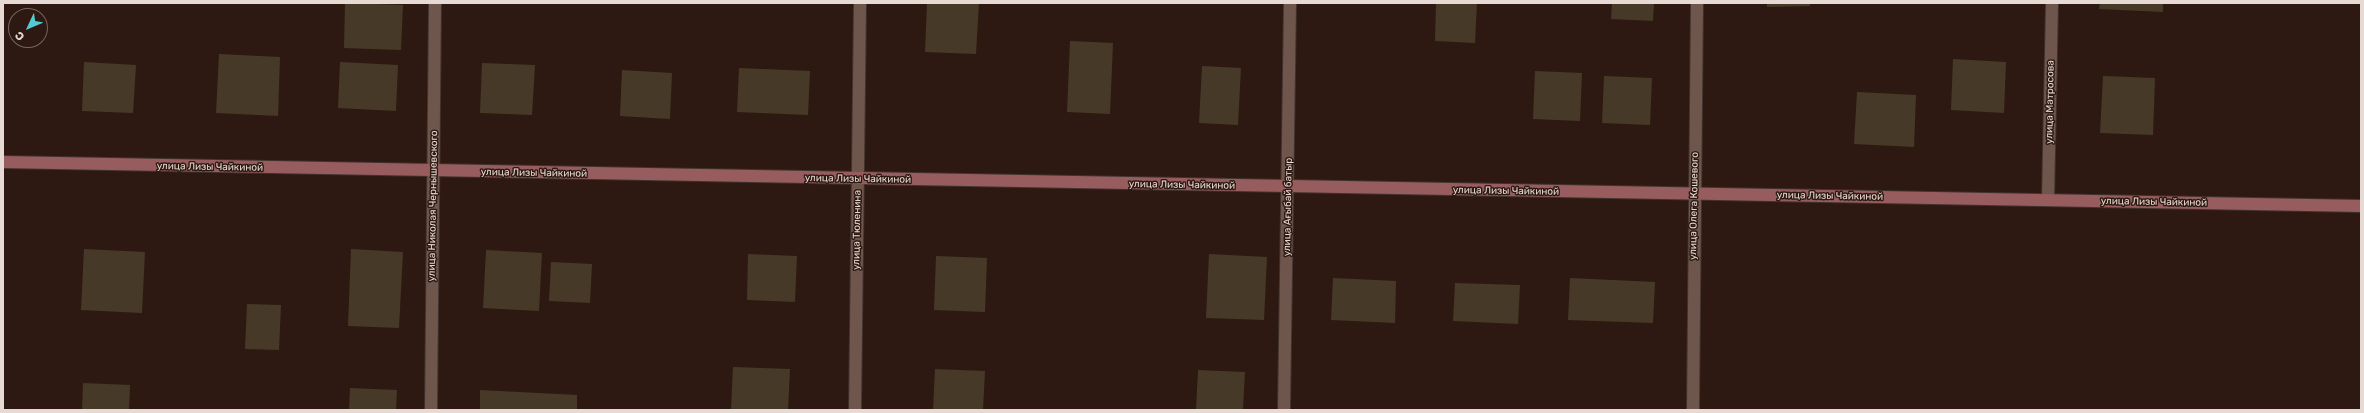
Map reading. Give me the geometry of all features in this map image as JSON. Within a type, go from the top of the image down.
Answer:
[{"type":"street","name":"улица Николая Чернышевского","points":[[431,410],[435,3]]},
{"type":"street","name":"улица Тюленина","points":[[855,410],[860,3]]},
{"type":"street","name":"улица Ағыбай батыр","points":[[1284,410],[1289,187],[1290,3]]},
{"type":"street","name":"улица Олега Кошевого","points":[[1692,410],[1697,3]]},
{"type":"street","name":"улица Матросова","points":[[2048,200],[2052,3]]},
{"type":"street","name":"улица Лизы Чайкиной","points":[[3,162],[433,172],[2361,206]]},
{"type":"building","points":[[345,3],[403,5],[401,50],[344,48]]},
{"type":"building","points":[[927,3],[979,3],[976,54],[925,52]]},
{"type":"building","points":[[1436,3],[1477,3],[1475,43],[1435,41]]},
{"type":"building","points":[[1612,3],[1654,3],[1653,21],[1611,19]]},
{"type":"building","points":[[1767,3],[1810,3],[1810,6],[1767,7]]},
{"type":"building","points":[[2100,3],[2163,3],[2163,12],[2099,9]]},
{"type":"building","points":[[1070,41],[1113,43],[1110,114],[1067,112]]},
{"type":"building","points":[[219,54],[280,57],[278,116],[216,113]]},
{"type":"building","points":[[1953,59],[2006,62],[2004,113],[1951,110]]},
{"type":"building","points":[[84,62],[136,65],[133,113],[82,111]]},
{"type":"building","points":[[340,62],[398,65],[396,111],[338,108]]},
{"type":"building","points":[[482,63],[535,65],[532,115],[480,113]]},
{"type":"building","points":[[1202,66],[1241,68],[1238,125],[1199,123]]},
{"type":"building","points":[[739,68],[810,71],[808,115],[737,112]]},
{"type":"building","points":[[622,70],[672,73],[670,119],[620,116]]},
{"type":"building","points":[[1535,71],[1582,73],[1580,121],[1533,119]]},
{"type":"building","points":[[1604,76],[1652,78],[1650,125],[1602,123]]},
{"type":"building","points":[[2103,76],[2155,78],[2153,135],[2100,133]]},
{"type":"building","points":[[1857,92],[1916,95],[1914,147],[1854,144]]},
{"type":"building","points":[[84,249],[145,252],[142,313],[81,310]]},
{"type":"building","points":[[351,249],[403,252],[399,328],[348,326]]},
{"type":"building","points":[[486,250],[542,253],[539,311],[483,308]]},
{"type":"building","points":[[748,254],[797,256],[795,302],[747,300]]},
{"type":"building","points":[[1209,254],[1267,257],[1264,320],[1206,318]]},
{"type":"building","points":[[936,256],[987,258],[985,312],[934,310]]},
{"type":"building","points":[[551,262],[592,264],[590,303],[549,301]]},
{"type":"building","points":[[1333,278],[1396,281],[1395,323],[1331,320]]},
{"type":"building","points":[[1570,278],[1655,282],[1653,323],[1568,320]]},
{"type":"building","points":[[1455,283],[1520,285],[1518,324],[1453,321]]},
{"type":"building","points":[[247,304],[281,305],[279,350],[245,349]]},
{"type":"building","points":[[733,367],[790,369],[788,410],[731,410]]},
{"type":"building","points":[[935,369],[985,371],[983,410],[933,410]]},
{"type":"building","points":[[1198,370],[1245,372],[1243,410],[1196,410]]},
{"type":"building","points":[[83,383],[130,385],[129,410],[82,410]]},
{"type":"building","points":[[350,388],[397,390],[396,410],[349,410]]},
{"type":"building","points":[[480,390],[577,395],[577,410],[480,410]]}]
